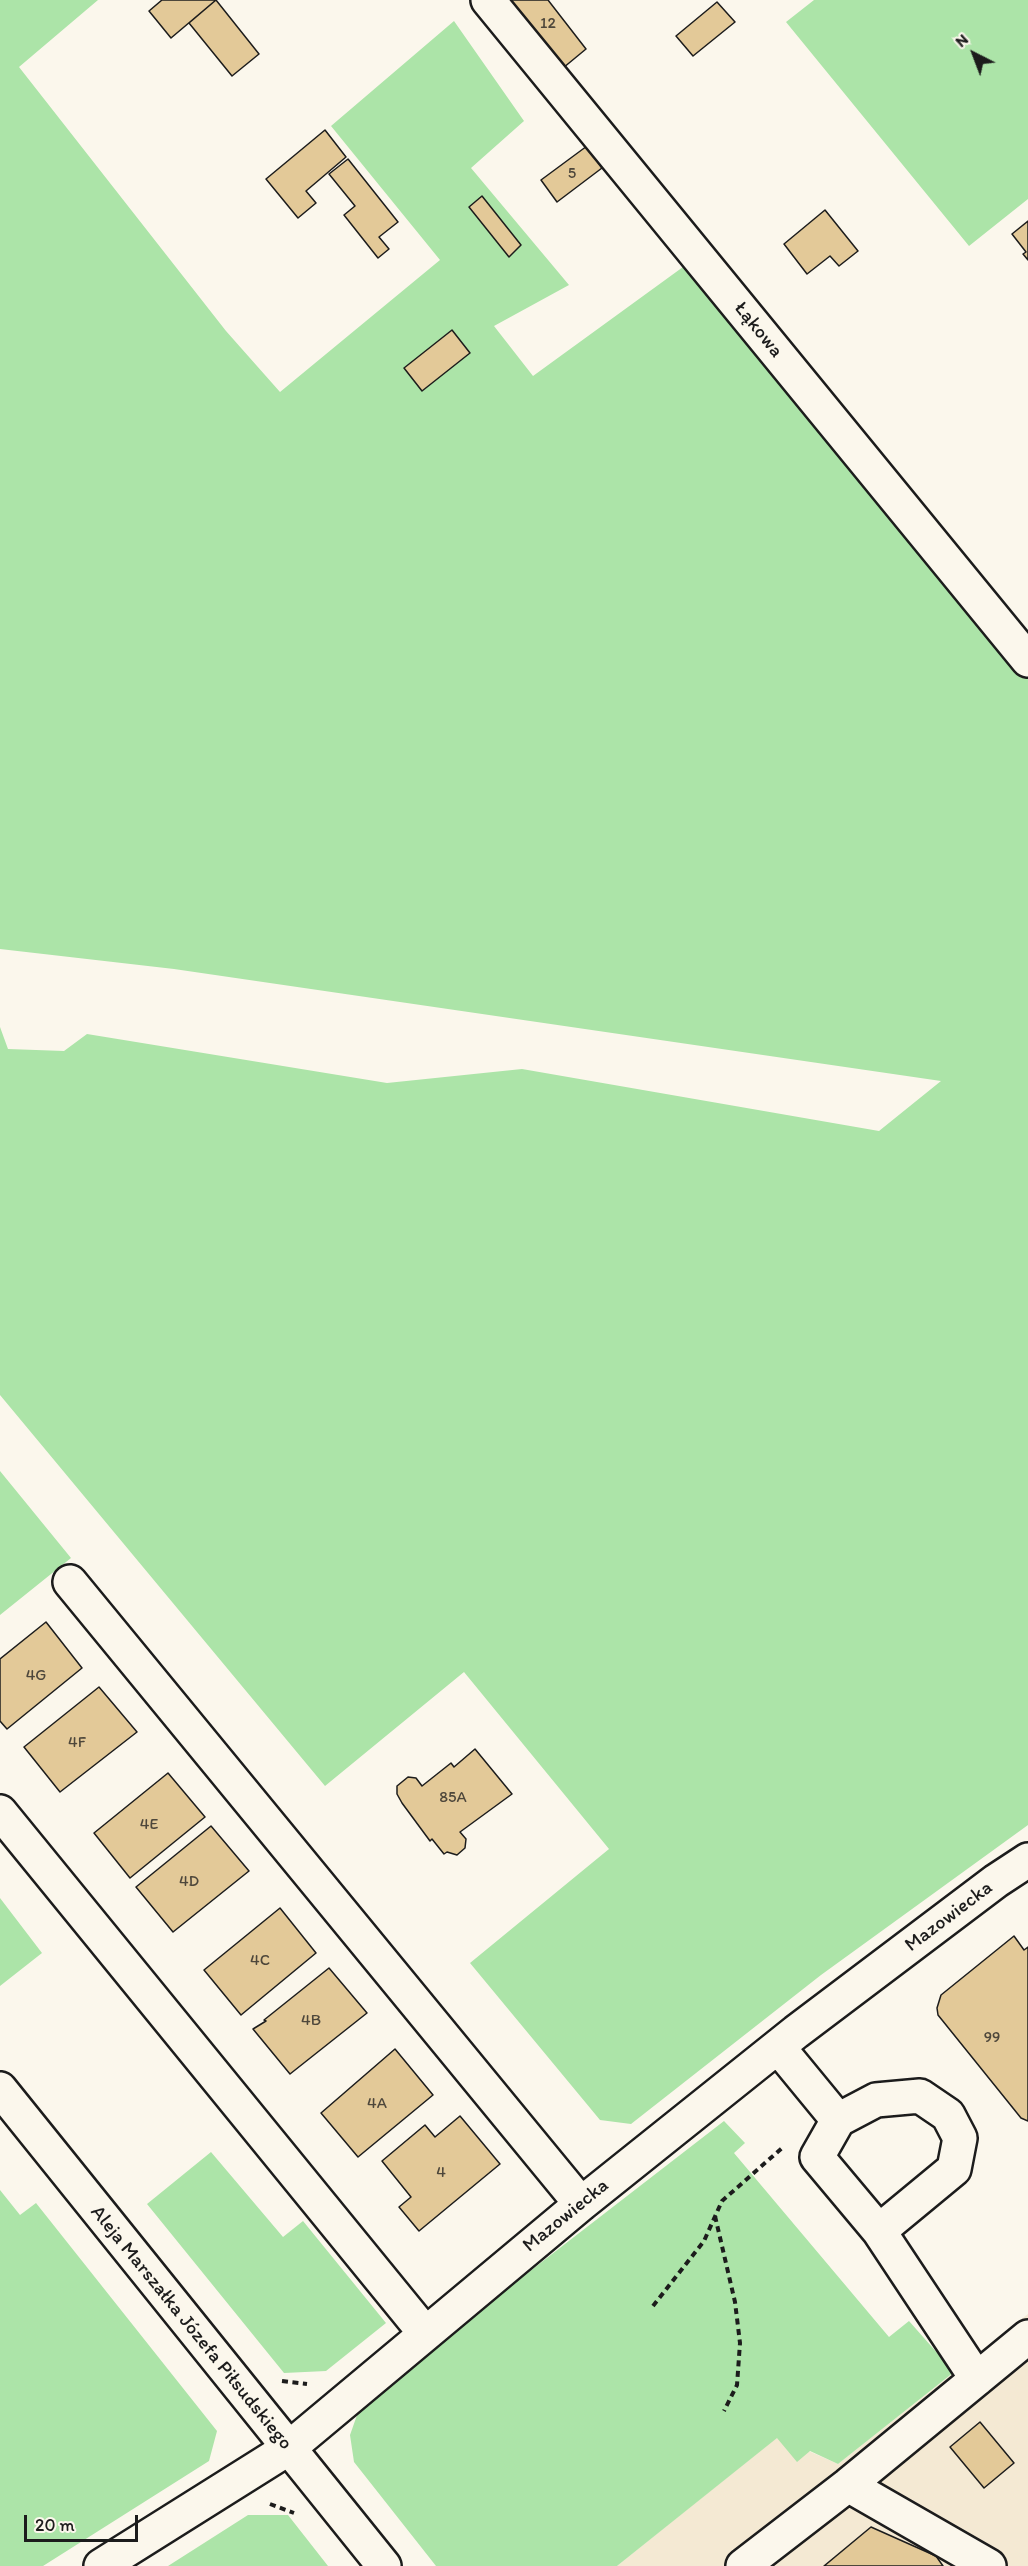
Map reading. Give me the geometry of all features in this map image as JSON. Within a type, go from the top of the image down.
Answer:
[{"type":"street","name":"Łąkowa","points":[[488,0],[1028,660]]},
{"type":"street","points":[[70,1582],[581,2204]]},
{"type":"street","points":[[0,1812],[425,2333]]},
{"type":"street","name":"Mazowiecka","points":[[101,2566],[289,2448],[581,2204],[778,2047],[996,1881],[1028,1860]]},
{"type":"street","points":[[778,2047],[838,2120]]},
{"type":"street","name":"Aleja Marszałka Józefa Piłsudskiego","points":[[0,2089],[384,2566]]},
{"type":"street","points":[[879,2231],[954,2169],[960,2138],[948,2115],[920,2096],[876,2100],[838,2120],[817,2157],[879,2231],[977,2379]]},
{"type":"street","points":[[743,2566],[848,2485],[1028,2337]]},
{"type":"street","points":[[848,2485],[989,2566]]},
{"type":"path","points":[[653,2306],[704,2241],[722,2201],[798,2134],[838,2120]]},
{"type":"path","points":[[715,2216],[735,2302],[740,2343],[737,2385],[724,2411]]},
{"type":"shaded area","points":[[1028,2314],[1028,2566],[617,2566],[777,2437],[838,2464]]},
{"type":"green space","points":[[0,0],[98,0],[19,67],[226,331],[280,392],[440,260],[331,126],[454,21],[524,121],[471,168],[569,285],[494,326],[533,376],[694,259],[1028,673],[1028,1825],[821,1975],[631,2124],[600,2120],[470,1963],[609,1849],[464,1672],[325,1786],[0,1395],[0,1027],[8,1049],[64,1051],[87,1034],[387,1083],[522,1069],[879,1131],[941,1081],[174,969],[0,949]]},
{"type":"green space","points":[[814,0],[1028,0],[1028,199],[969,246],[786,22]]},
{"type":"green space","points":[[0,1471],[71,1558],[0,1615]]},
{"type":"green space","points":[[0,1898],[42,1953],[0,1986]]},
{"type":"green space","points":[[724,2121],[745,2143],[734,2153],[889,2337],[909,2321],[954,2372],[838,2464],[810,2451],[797,2462],[777,2438],[617,2566],[436,2566],[354,2462],[350,2435],[362,2401]]},
{"type":"green space","points":[[211,2152],[283,2237],[303,2221],[386,2323],[326,2371],[284,2373],[147,2204]]},
{"type":"green space","points":[[0,2190],[20,2215],[36,2203],[217,2431],[209,2461],[43,2566],[0,2566]]},
{"type":"green space","points":[[248,2515],[288,2515],[328,2566],[168,2566]]},
{"type":"building","points":[[162,0],[216,0],[171,38],[149,11]]},
{"type":"building","points":[[216,0],[259,54],[232,76],[189,23]]},
{"type":"building","points":[[510,0],[548,0],[586,49],[563,68]]},
{"type":"building","points":[[717,2],[735,22],[693,56],[676,36]]},
{"type":"building","points":[[325,130],[346,157],[306,191],[316,203],[298,218],[266,179]]},
{"type":"building","points":[[587,146],[602,168],[557,202],[541,180]]},
{"type":"building","points":[[348,159],[398,222],[379,237],[389,249],[378,258],[344,215],[355,206],[329,174]]},
{"type":"building","points":[[482,196],[521,245],[509,257],[469,207]]},
{"type":"building","points":[[825,210],[858,251],[839,266],[830,256],[807,274],[784,244]]},
{"type":"building","points":[[1028,221],[1028,260],[1023,254],[1026,252],[1012,234]]},
{"type":"building","points":[[452,330],[470,353],[422,391],[404,368]]},
{"type":"building","points":[[46,1622],[82,1668],[7,1729],[0,1721],[0,1659]]},
{"type":"building","points":[[99,1687],[137,1732],[60,1792],[24,1747]]},
{"type":"building","points":[[475,1749],[512,1794],[460,1832],[466,1839],[465,1848],[457,1855],[447,1852],[444,1854],[432,1839],[430,1841],[402,1803],[397,1794],[397,1786],[408,1777],[416,1778],[422,1786],[451,1763],[454,1767]]},
{"type":"building","points":[[168,1773],[205,1817],[130,1878],[94,1833]]},
{"type":"building","points":[[211,1826],[249,1871],[173,1932],[136,1887]]},
{"type":"building","points":[[280,1908],[316,1953],[241,2015],[204,1970]]},
{"type":"building","points":[[1014,1936],[1024,1950],[1028,1947],[1028,2121],[1021,2118],[938,2015],[937,2008],[941,1995]]},
{"type":"building","points":[[329,1968],[367,2013],[290,2074],[253,2029],[266,2021],[264,2020]]},
{"type":"building","points":[[395,2049],[433,2095],[358,2157],[321,2113]]},
{"type":"building","points":[[460,2116],[500,2164],[419,2231],[399,2207],[411,2197],[382,2161],[425,2125],[435,2137]]},
{"type":"building","points":[[980,2422],[1014,2463],[984,2488],[950,2447]]},
{"type":"building","points":[[871,2527],[936,2556],[943,2566],[824,2566]]}]
